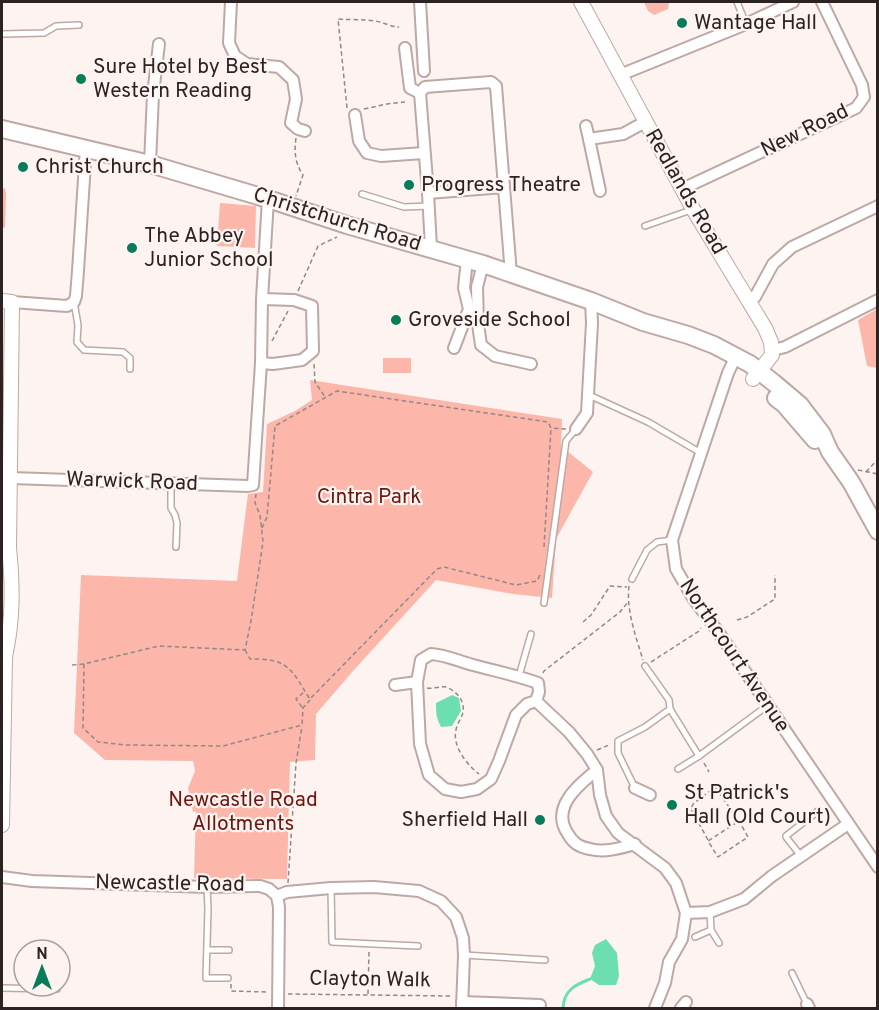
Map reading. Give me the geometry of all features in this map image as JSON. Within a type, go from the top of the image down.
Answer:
[{"type":"main road","name":"Christchurch Road","points":[[2,129],[150,164],[347,225],[431,248],[591,301],[667,330],[684,342],[734,361],[756,375],[815,440],[830,452],[851,482],[877,530]]},
{"type":"street","points":[[231,2],[229,43],[235,56],[247,64],[279,67],[293,80],[296,99],[291,123],[302,130]]},
{"type":"street","points":[[420,2],[424,71]]},
{"type":"street","name":"Redlands Road","points":[[581,2],[693,209],[765,328],[772,350]]},
{"type":"street","points":[[620,75],[746,24],[793,2]]},
{"type":"street","name":"New Road","points":[[682,189],[856,108],[864,97],[862,85],[822,2]]},
{"type":"street","points":[[150,164],[153,94],[159,44]]},
{"type":"street","points":[[405,48],[410,88],[420,93]]},
{"type":"street","points":[[431,248],[420,93],[425,87],[491,82],[496,86],[511,274]]},
{"type":"street","points":[[354,112],[359,141],[367,153],[381,156],[424,153]]},
{"type":"street","points":[[589,139],[623,134],[645,122]]},
{"type":"street","points":[[586,126],[600,190]]},
{"type":"street","points":[[2,825],[6,617],[12,568],[9,548],[7,301],[67,306],[74,302],[86,148]]},
{"type":"street","points":[[428,193],[504,187]]},
{"type":"street","points":[[253,485],[268,199]]},
{"type":"street","points":[[749,301],[755,297],[773,264],[792,247],[878,206]]},
{"type":"street","points":[[454,348],[468,309],[464,288],[475,262]]},
{"type":"street","points":[[475,262],[481,345],[495,356],[513,355],[531,364]]},
{"type":"street","points":[[261,363],[273,364],[302,360],[313,351],[312,306],[294,300],[262,299]]},
{"type":"street","points":[[756,375],[772,355],[772,350],[785,347],[878,300]]},
{"type":"street","points":[[576,429],[587,413],[591,301]]},
{"type":"street","name":"Northcourt Avenue","points":[[734,361],[672,540],[676,569],[693,598],[878,867]]},
{"type":"street","name":"Warwick Road","points":[[10,478],[253,485]]},
{"type":"street","points":[[431,654],[445,655],[538,683],[539,692],[536,701],[527,705],[516,715],[491,779],[477,789],[461,792],[445,789],[429,775],[420,744],[417,684],[421,660],[431,654]]},
{"type":"street","points":[[395,685],[417,684]]},
{"type":"street","points":[[536,701],[569,732],[587,754],[597,770],[600,795],[606,816],[618,832],[665,868],[676,883],[686,913],[682,939],[669,962],[665,983],[655,1008]]},
{"type":"street","points":[[597,770],[573,791],[562,811],[563,827],[574,843],[591,850],[610,850],[635,844]]},
{"type":"street","points":[[635,788],[650,795]]},
{"type":"street","points":[[686,913],[710,912],[744,899],[772,876],[848,824]]},
{"type":"street","name":"Newcastle Road","points":[[2,877],[207,887],[260,886],[282,894],[331,888],[374,887],[419,891],[441,901],[456,917],[463,938],[462,1002]]},
{"type":"street","points":[[278,1008],[279,907],[282,894]]},
{"type":"street","points":[[462,1002],[540,1005]]},
{"type":"lane","points":[[737,2],[746,24]]},
{"type":"lane","points":[[2,34],[44,33],[57,26],[79,25]]},
{"type":"lane","points":[[362,194],[404,207],[429,206]]},
{"type":"lane","points":[[645,226],[693,209]]},
{"type":"lane","points":[[74,302],[78,325],[77,342],[84,350],[123,352],[130,358],[130,369]]},
{"type":"lane","points":[[589,395],[648,422],[701,453]]},
{"type":"lane","points":[[544,603],[566,441],[576,429]]},
{"type":"lane","points":[[171,483],[171,508],[177,523],[176,547]]},
{"type":"lane","points":[[632,579],[647,550],[657,542],[672,540]]},
{"type":"lane","points":[[519,676],[531,634]]},
{"type":"lane","points":[[645,666],[669,700],[670,709],[699,756]]},
{"type":"lane","points":[[678,769],[767,706]]},
{"type":"lane","points":[[635,788],[618,753],[618,741],[645,727],[670,709]]},
{"type":"lane","points":[[801,856],[786,836],[818,811]]},
{"type":"lane","points":[[207,887],[206,978],[228,978]]},
{"type":"lane","points":[[331,888],[332,942],[418,945]]},
{"type":"lane","points":[[710,912],[711,930],[719,943]]},
{"type":"lane","points":[[695,937],[711,930]]},
{"type":"lane","points":[[207,950],[229,950]]},
{"type":"lane","points":[[464,956],[545,960]]},
{"type":"lane","points":[[792,973],[808,1006]]},
{"type":"path","points":[[399,27],[391,27],[375,21],[338,19],[354,112],[405,102]]},
{"type":"path","points":[[292,208],[303,175],[294,153],[295,140],[302,130]]},
{"type":"path","points":[[272,342],[318,246],[344,233],[347,225]]},
{"type":"path","points":[[313,351],[315,382],[325,397]]},
{"type":"path","points":[[262,528],[267,517],[275,426],[337,391],[548,422],[551,428],[543,550]]},
{"type":"path","points":[[551,428],[576,429]]},
{"type":"path","points":[[866,472],[878,459]]},
{"type":"path","points":[[852,469],[878,474]]},
{"type":"path","points":[[253,485],[257,495],[255,503],[260,515],[263,542],[246,650],[250,659],[276,661],[289,669],[310,699]]},
{"type":"path","points":[[282,894],[303,708],[310,699],[437,569],[444,567],[516,585],[537,581],[542,573]]},
{"type":"path","points":[[737,620],[747,617],[775,599],[775,575]]},
{"type":"path","points":[[632,579],[628,587],[629,601],[634,632],[645,666],[699,631],[701,615],[704,613]]},
{"type":"path","points":[[583,622],[591,615],[610,586],[628,587]]},
{"type":"path","points":[[538,683],[544,670],[620,612],[629,601]]},
{"type":"path","points":[[72,665],[159,645],[246,650]]},
{"type":"path","points":[[84,664],[82,728],[98,742],[126,745],[223,746],[302,725]]},
{"type":"path","points":[[417,684],[431,689],[443,686],[455,691],[459,696],[463,711],[456,731],[457,745],[473,770],[491,779]]},
{"type":"path","points":[[303,708],[296,699],[304,691]]},
{"type":"path","points":[[587,754],[618,741]]},
{"type":"path","points":[[699,756],[710,772]]},
{"type":"path","points":[[715,787],[739,821],[748,837],[718,856],[691,808],[715,787]]},
{"type":"path","points":[[708,841],[739,821]]},
{"type":"path","points":[[368,995],[369,944]]},
{"type":"path","name":"Clayton Walk","points":[[228,978],[231,991],[368,995],[462,1002]]},
{"type":"green space","points":[[644,2],[669,2],[668,9],[654,15],[648,11]]},
{"type":"green space","points":[[5,188],[5,228],[2,227],[2,189]]},
{"type":"green space","points":[[220,203],[256,206],[255,248],[217,246]]},
{"type":"green space","points":[[877,309],[877,368],[867,366],[858,320]]},
{"type":"green space","points":[[383,358],[411,358],[411,373],[383,373]]},
{"type":"green space","name":"Cintra Park","points":[[310,380],[562,419],[561,446],[593,472],[556,539],[552,598],[513,594],[436,580],[316,714],[315,760],[290,762],[287,879],[194,878],[196,811],[193,812],[188,788],[195,771],[193,761],[105,760],[74,733],[81,575],[237,581],[248,494],[263,492],[267,424],[312,400]]},
{"type":"shaded area","points":[[452,695],[459,698],[461,711],[452,726],[441,727],[436,703]]},
{"type":"shaded area","points":[[606,939],[617,953],[619,976],[616,985],[599,985],[590,979],[595,966],[592,953],[595,945]]},
{"type":"waterway","points":[[563,1008],[568,992],[590,979]]},
{"type":"place","name":"Wantage Hall","points":[[682,23]]},
{"type":"place","name":"Sure Hotel by Best Western Reading","points":[[81,79]]},
{"type":"place","name":"Christ Church","points":[[23,167]]},
{"type":"place","name":"Progress Theatre","points":[[409,185]]},
{"type":"place","name":"The Abbey Junior School","points":[[132,248]]},
{"type":"place","name":"Groveside School","points":[[396,320]]},
{"type":"place","name":"St Patrick's Hall (Old Court)","points":[[672,805]]},
{"type":"place","name":"Sherfield Hall","points":[[540,820]]},
{"type":"park label","name":"Newcastle Road Allotments","points":[[243,812]]}]
